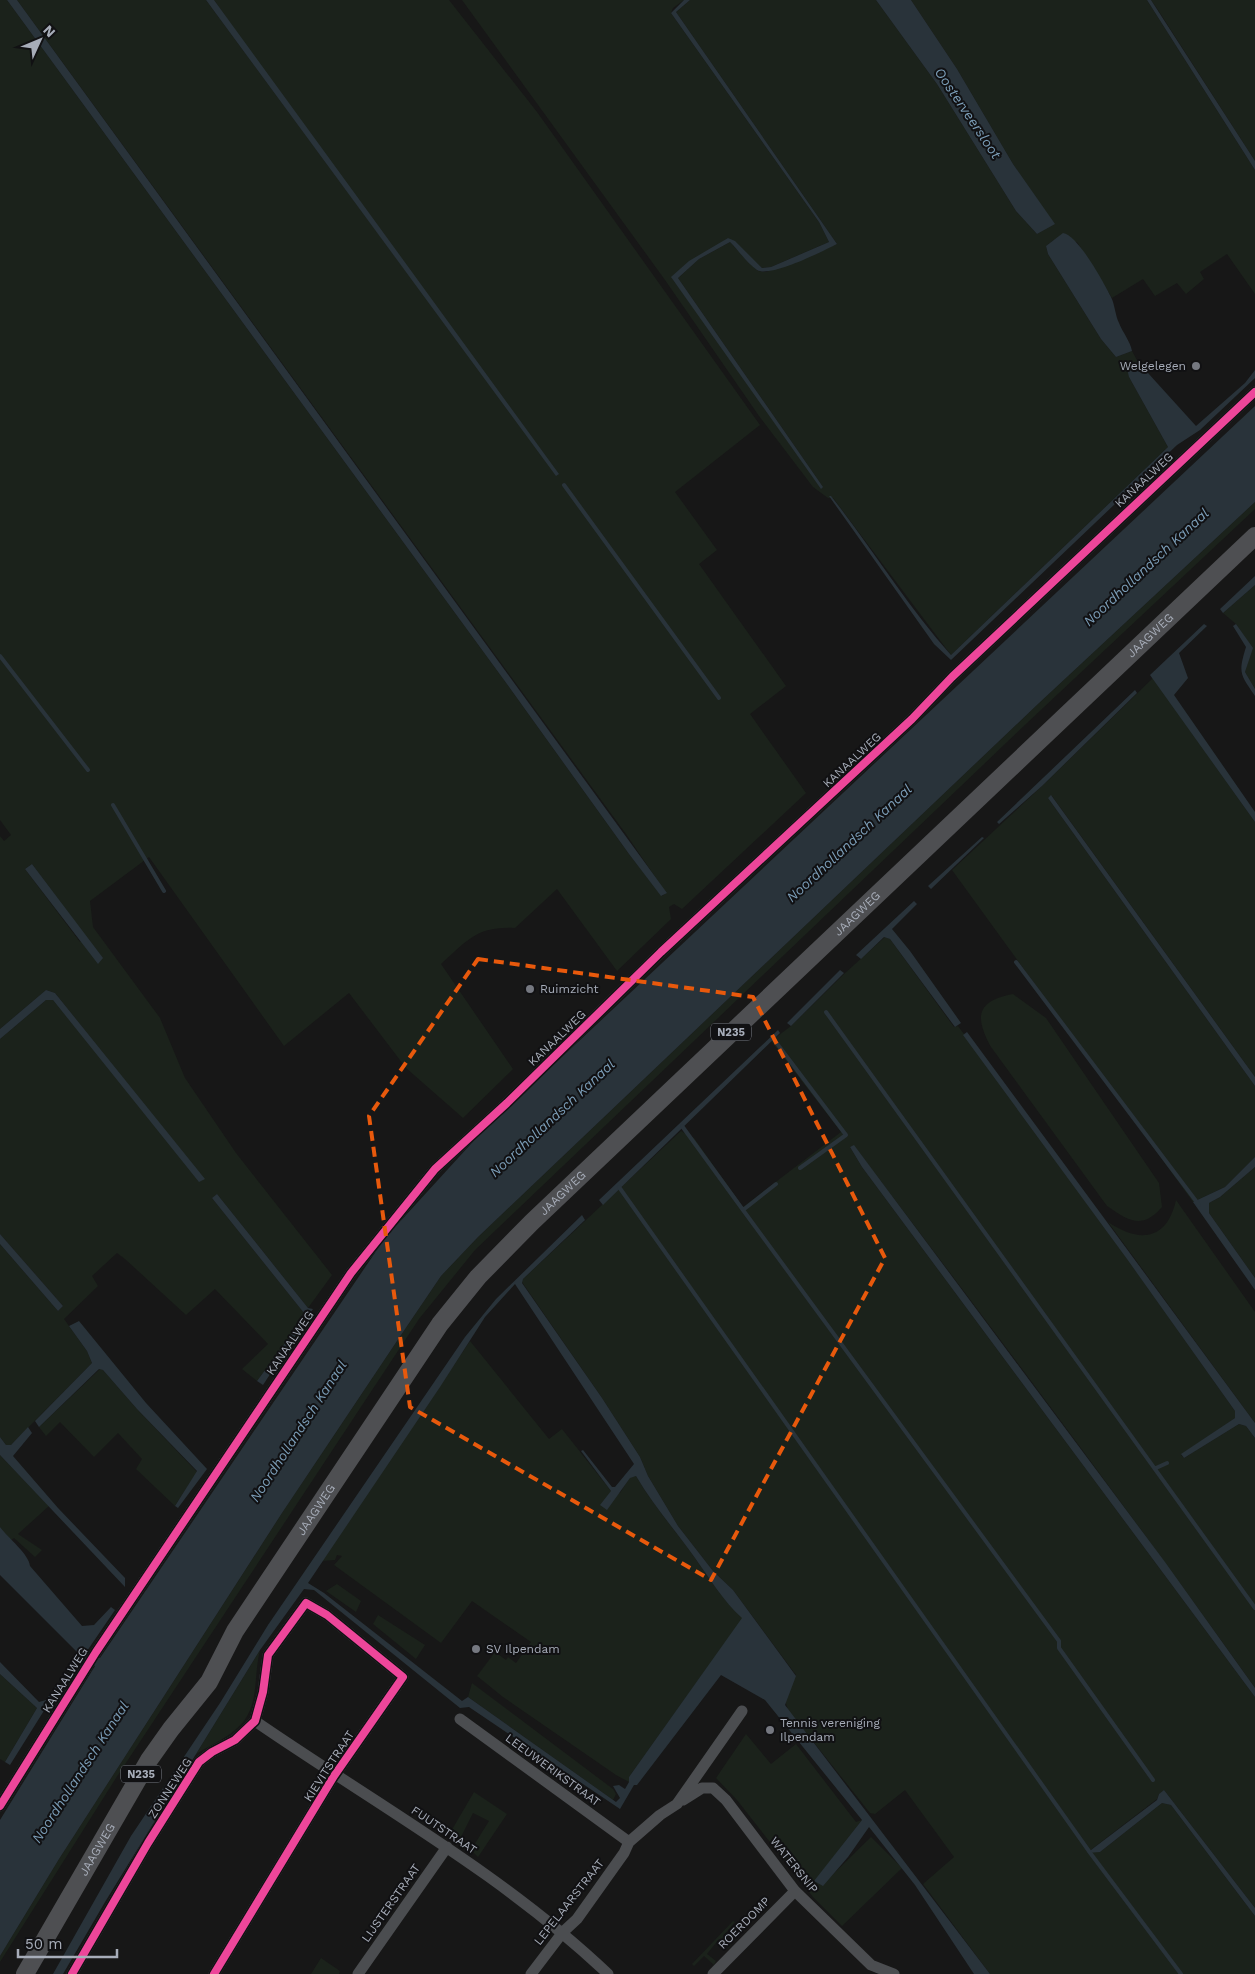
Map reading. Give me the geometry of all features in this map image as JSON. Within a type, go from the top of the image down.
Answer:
[{"type":"main road","name":"JAAGWEG","points":[[25,1974],[159,1744],[209,1682],[235,1631],[262,1589],[440,1324],[466,1290],[538,1216],[1255,536]]},
{"type":"street","name":"KANAALWEG","points":[[0,1806],[87,1665],[351,1273],[435,1169],[507,1103],[661,952],[912,719],[952,677],[1255,392]]},
{"type":"street","name":"KIEVITSTRAAT","points":[[214,1974],[334,1776],[402,1677],[327,1615],[306,1603],[268,1655],[263,1692],[256,1721]]},
{"type":"street","name":"LEPELAARSTRAAT","points":[[531,1974],[563,1932],[577,1919],[624,1853],[629,1842],[660,1814],[677,1804],[742,1711]]},
{"type":"street","name":"LEEUWERIKSTRAAT","points":[[460,1719],[629,1842]]},
{"type":"street","name":"FUUTSTRAAT","points":[[256,1721],[334,1776],[447,1847],[563,1932],[608,1974]]},
{"type":"street","name":"ZONNEWEG","points":[[73,1974],[148,1843],[199,1762],[235,1740],[256,1721]]},
{"type":"street","name":"WATERSNIP","points":[[677,1804],[702,1788],[713,1788],[726,1800],[795,1891],[871,1965],[894,1974]]},
{"type":"street","name":"LIJSTERSTRAAT","points":[[358,1974],[447,1847]]},
{"type":"street","name":"ROERDOMP","points":[[713,1974],[795,1891]]},
{"type":"highlighted area","points":[[478,959],[753,997],[885,1258],[711,1580],[410,1407],[369,1116]]},
{"type":"shaded area","points":[[0,0],[7,0],[629,854],[662,896],[666,893],[626,834],[17,0],[206,0],[414,282],[214,0],[449,0],[537,112],[760,425],[675,492],[717,550],[699,564],[786,686],[750,714],[806,793],[682,909],[674,904],[669,907],[671,919],[617,971],[557,889],[515,928],[491,929],[482,932],[466,942],[441,964],[513,1069],[463,1118],[406,1068],[349,993],[284,1046],[149,857],[90,901],[93,927],[160,1018],[185,1078],[236,1153],[332,1275],[308,1308],[217,1194],[212,1198],[304,1313],[291,1335],[257,1381],[242,1369],[268,1344],[215,1289],[186,1315],[117,1253],[92,1276],[98,1286],[64,1319],[87,1351],[92,1363],[11,1445],[6,1445],[0,1437],[0,1244],[58,1311],[63,1306],[0,1234],[0,1039],[46,1000],[53,1000],[204,1179],[55,993],[46,990],[0,1029],[0,836],[4,841],[11,835],[0,820]],"holes":[[[32,864],[86,937],[80,942],[25,869]]]},
{"type":"shaded area","points":[[462,0],[684,0],[673,8],[671,13],[819,222],[829,242],[771,267],[762,268],[728,238],[672,278],[823,487],[678,278],[699,259],[730,242],[758,271],[766,272],[837,244],[676,12],[690,0],[876,0],[937,84],[1016,211],[1037,234],[1054,224],[1013,164],[957,69],[911,0],[1147,0],[1255,170],[1255,294],[1227,254],[1200,272],[1204,279],[1186,294],[1177,283],[1155,296],[1143,279],[1112,298],[1077,242],[1054,240],[1046,246],[1048,254],[1101,339],[1116,357],[1132,351],[1138,362],[1132,363],[1129,377],[1168,447],[951,655],[833,498],[828,498],[813,487],[759,416],[665,280]]},
{"type":"shaded area","points":[[1151,0],[1255,0],[1255,161],[1158,10]]},
{"type":"shaded area","points":[[1255,502],[1255,509],[1027,723],[475,1250],[419,1319],[116,1778],[0,1962],[0,1956],[59,1859],[282,1513],[441,1276],[478,1237],[1038,704]]},
{"type":"shaded area","points":[[1255,585],[1255,689],[1245,672],[1252,648],[1236,624],[1223,613]]},
{"type":"shaded area","points":[[1153,678],[1255,822],[1255,1077],[1052,796],[1048,798],[1255,1086],[1255,1157],[1225,1187],[1193,1202],[952,870]]},
{"type":"shaded area","points":[[885,937],[890,939],[954,1027],[958,1026],[1082,1195],[1235,1411],[1235,1418],[1181,1455],[1184,1458],[1239,1424],[1246,1426],[1255,1438],[1255,1688],[1157,1551],[1006,1348],[854,1146],[850,1147],[862,1167],[1255,1697],[1255,1908],[1164,1790],[1157,1799],[1088,1852],[1100,1852],[1162,1803],[1171,1805],[1255,1916],[1255,1974],[990,1974],[923,1884],[954,1857],[905,1790],[875,1814],[870,1813],[788,1710],[785,1700],[796,1675],[733,1590],[713,1571],[678,1526],[648,1476],[640,1457],[522,1282],[681,1131],[694,1138],[743,1207],[841,1132],[771,1041],[791,1026]]},
{"type":"shaded area","points":[[1013,994],[1046,1018],[1159,1183],[1162,1207],[1148,1219],[1135,1221],[1122,1216],[1107,1206],[991,1047],[982,1027],[982,1011],[992,1001]]},
{"type":"shaded area","points":[[1255,1167],[1255,1278],[1209,1213],[1209,1203],[1220,1197]]},
{"type":"shaded area","points":[[1176,1200],[1255,1312],[1255,1423],[1108,1222],[1130,1233],[1150,1234],[1159,1231],[1166,1224],[1172,1214]]},
{"type":"shaded area","points":[[470,1341],[549,1439],[562,1429],[611,1491],[620,1493],[630,1477],[636,1476],[717,1590],[743,1618],[629,1777],[629,1782],[503,1697],[477,1676],[495,1652],[506,1660],[508,1657],[516,1663],[531,1642],[472,1601],[441,1643],[334,1565],[342,1556],[337,1555],[335,1560],[321,1561]]},
{"type":"shaded area","points":[[100,1369],[197,1472],[175,1506],[136,1469],[142,1459],[118,1433],[94,1457],[60,1422],[46,1436],[39,1427]]},
{"type":"shaded area","points":[[0,1455],[49,1506],[18,1534],[42,1550],[35,1557],[14,1538],[10,1541],[0,1527]]},
{"type":"shaded area","points":[[337,1584],[361,1601],[356,1612],[326,1591]]},
{"type":"shaded area","points":[[378,1615],[425,1645],[416,1659],[373,1624]]},
{"type":"shaded area","points":[[260,1650],[254,1696],[247,1716],[240,1725],[222,1740],[196,1754]]},
{"type":"shaded area","points":[[0,1674],[37,1708],[5,1762],[0,1759]]},
{"type":"shaded area","points":[[472,1683],[613,1789],[616,1794],[613,1800],[468,1697]]},
{"type":"shaded area","points":[[746,1734],[771,1764],[796,1744],[856,1822],[862,1820],[815,1881],[822,1885],[871,1837],[902,1868],[842,1926],[813,1897],[737,1800],[716,1778]]},
{"type":"shaded area","points":[[474,1792],[507,1814],[478,1857],[471,1850],[489,1821],[473,1813],[460,1839],[450,1833]]},
{"type":"shaded area","points":[[733,1921],[735,1922],[723,1936],[731,1945],[729,1948],[719,1939],[707,1954],[716,1961],[714,1965],[704,1956],[694,1966],[692,1964]]},
{"type":"shaded area","points":[[321,1958],[340,1971],[339,1974],[311,1974]]},
{"type":"water","points":[[7,0],[17,0],[667,893],[661,896],[629,854]]},
{"type":"water","points":[[206,0],[214,0],[559,474],[556,476]]},
{"type":"water","points":[[684,0],[690,0],[676,12],[837,244],[797,263],[764,271],[753,267],[730,242],[699,259],[678,278],[823,487],[821,489],[671,277],[689,261],[728,238],[735,241],[762,268],[771,267],[829,242],[819,222],[671,13]]},
{"type":"water","name":"Oosterveersloot","points":[[876,0],[911,0],[957,69],[1013,164],[1055,224],[1037,234],[1016,211],[937,84]]},
{"type":"water","points":[[1147,0],[1151,0],[1255,161],[1255,170]]},
{"type":"water","points":[[1063,233],[1076,242],[1097,271],[1111,297],[1118,320],[1132,351],[1116,357],[1101,339],[1048,254],[1046,246]]},
{"type":"water","points":[[1138,362],[1196,426],[1245,383],[1255,370],[1255,378],[1200,430],[1177,445],[951,660],[934,644],[829,496],[831,496],[846,516],[919,617],[951,655],[1168,447],[1129,377],[1127,368],[1132,363]]},
{"type":"water","name":"Noordhollandsch Kanaal","points":[[1255,406],[1255,502],[1038,704],[478,1237],[441,1276],[282,1513],[59,1859],[0,1956],[0,1820],[95,1666],[82,1657],[0,1575],[0,1527],[26,1556],[30,1566],[82,1626],[94,1625],[111,1607],[115,1610],[87,1651],[100,1658],[385,1238],[480,1134]]},
{"type":"water","points":[[1255,576],[1255,585],[1223,613],[1220,609]]},
{"type":"water","points":[[1204,624],[1207,626],[1179,653],[1188,678],[1174,695],[1255,812],[1255,822],[1150,675]]},
{"type":"water","points":[[1236,624],[1253,648],[1245,672],[1255,689],[1255,696],[1243,678],[1241,668],[1246,647],[1233,626]]},
{"type":"water","points":[[1135,690],[1137,693],[1042,786],[999,824],[997,822]]},
{"type":"water","points":[[1051,795],[1255,1077],[1255,1086],[1048,798]]},
{"type":"water","points":[[982,837],[984,838],[931,889],[928,886]]},
{"type":"water","points":[[32,864],[103,958],[98,964],[25,869]]},
{"type":"water","points":[[914,901],[917,904],[892,929],[961,1023],[955,1027],[890,939],[884,937],[861,959],[856,955]]},
{"type":"water","points":[[840,970],[844,973],[791,1026],[787,1023]]},
{"type":"water","points":[[46,990],[55,993],[205,1179],[199,1182],[53,1000],[46,1000],[0,1039],[0,1029]]},
{"type":"water","points":[[778,1030],[780,1033],[603,1205],[599,1200]]},
{"type":"water","points":[[967,1032],[1255,1423],[1255,1438],[1246,1426],[1239,1424],[1184,1458],[1181,1454],[1235,1418],[1235,1411],[1127,1259],[963,1035]]},
{"type":"water","points":[[854,1145],[1165,1562],[1255,1688],[1255,1697],[862,1167],[850,1147]]},
{"type":"water","points":[[1255,1157],[1255,1167],[1220,1197],[1209,1203],[1209,1213],[1255,1278],[1255,1290],[1193,1202],[1225,1187]]},
{"type":"water","points":[[217,1194],[308,1308],[313,1309],[263,1385],[257,1381],[291,1335],[304,1313],[212,1198]]},
{"type":"water","points":[[582,1215],[585,1220],[523,1279],[522,1283],[602,1398],[640,1457],[648,1476],[678,1526],[713,1571],[733,1590],[796,1676],[785,1705],[990,1974],[974,1974],[915,1885],[869,1827],[848,1857],[823,1886],[814,1881],[862,1820],[765,1700],[721,1675],[637,1785],[634,1785],[620,1809],[469,1707],[460,1708],[314,1590],[304,1589],[260,1650],[105,1902],[63,1974],[53,1974],[131,1836],[220,1703],[268,1625],[465,1337],[496,1299]],"holes":[[[515,1284],[634,1464],[615,1487],[612,1487],[583,1450],[581,1451],[611,1491],[600,1505],[607,1510],[630,1478],[636,1476],[717,1590],[742,1618],[629,1777],[629,1782],[625,1789],[619,1785],[613,1786],[620,1798],[616,1802],[468,1697],[462,1701],[324,1593],[308,1583],[485,1317]]]},
{"type":"water","points":[[0,1234],[63,1306],[58,1311],[0,1244]]},
{"type":"water","points":[[79,1321],[146,1403],[207,1469],[178,1508],[175,1506],[197,1471],[137,1409],[103,1370],[99,1369],[39,1427],[35,1421],[92,1363],[87,1351],[69,1326]]},
{"type":"water","points":[[28,1427],[32,1433],[13,1456],[58,1508],[125,1578],[125,1587],[0,1455],[0,1437],[6,1445],[11,1445]]},
{"type":"water","points":[[0,1662],[39,1702],[46,1700],[58,1683],[60,1685],[10,1765],[5,1762],[37,1708],[0,1674]]},
{"type":"water","points":[[1164,1790],[1255,1908],[1255,1916],[1171,1805],[1162,1803],[1100,1852],[1087,1853],[1157,1800],[1159,1794]]},
{"type":"waterway","points":[[564,485],[719,698]]},
{"type":"waterway","points":[[0,656],[88,770]]},
{"type":"waterway","points":[[113,805],[164,891]]},
{"type":"waterway","points":[[1016,962],[1199,1205]]},
{"type":"waterway","points":[[826,1012],[1255,1608]]},
{"type":"waterway","points":[[772,1037],[846,1135],[800,1168]]},
{"type":"waterway","points":[[682,1126],[743,1210]]},
{"type":"waterway","points":[[776,1184],[743,1210],[1059,1641],[1059,1648],[1153,1780]]},
{"type":"waterway","points":[[619,1187],[1091,1854],[1181,1974]]},
{"type":"waterway","points":[[1156,1468],[1167,1463]]},
{"type":"cycle path","points":[[0,1806],[96,1652],[351,1273],[435,1169],[507,1103],[661,952],[912,719],[952,677],[1255,392]]},
{"type":"cycle path","points":[[72,1974],[148,1843],[199,1762],[212,1752],[235,1740],[255,1721],[263,1692],[268,1655],[306,1603],[327,1615],[403,1677],[334,1776],[214,1974]]},
{"type":"place","name":"Welgelegen","points":[[1196,366]]},
{"type":"place","name":"Ruimzicht","points":[[530,989]]},
{"type":"place","name":"SV Ilpendam","points":[[476,1649]]},
{"type":"place","name":"Tennis vereniging Ilpendam","points":[[770,1730]]}]
